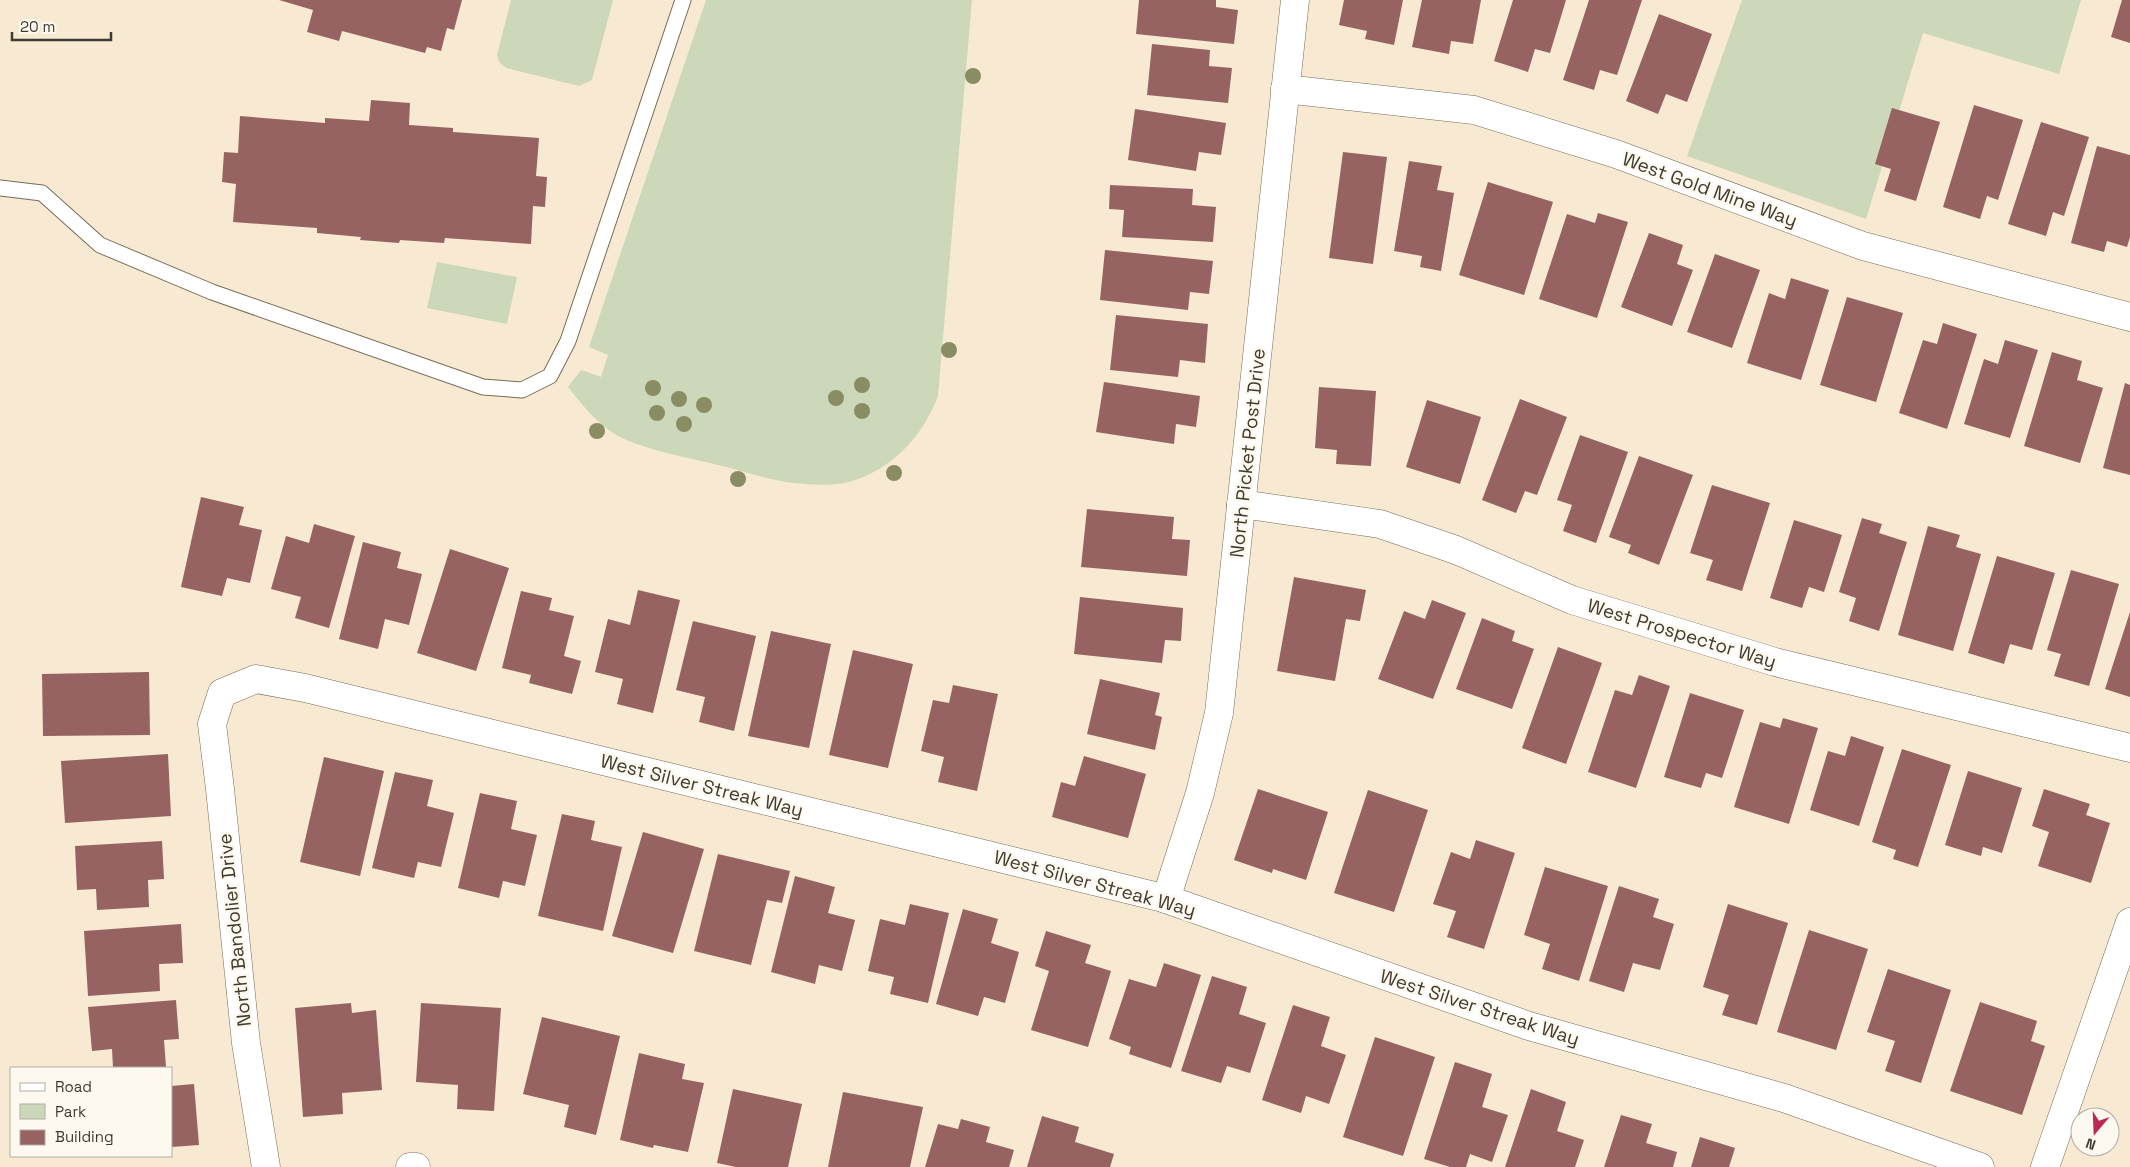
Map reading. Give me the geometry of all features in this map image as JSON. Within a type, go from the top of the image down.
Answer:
[{"type":"street","name":"North Picket Post Drive","points":[[1166,899],[1200,793],[1219,714],[1295,0]]},
{"type":"street","name":"West Gold Mine Way","points":[[1285,89],[1474,110],[1616,154],[1863,246],[2130,317]]},
{"type":"street","name":"West Prospector Way","points":[[1241,504],[1380,524],[1456,550],[1572,600],[1775,662],[2130,748]]},
{"type":"street","name":"West Silver Streak Way","points":[[222,693],[256,679],[305,688],[1166,899],[1528,1026],[1784,1098],[1980,1167]]},
{"type":"street","name":"North Bandolier Drive","points":[[222,693],[212,724],[246,1043],[266,1167]]},
{"type":"street","points":[[2046,1167],[2130,922]]},
{"type":"street","points":[[410,1167],[416,1167]]},
{"type":"lane","points":[[0,188],[42,193],[100,245],[212,292],[483,387],[522,390],[550,376],[568,341],[683,0]]},
{"type":"green space","points":[[511,0],[613,0],[592,80],[579,86],[506,68],[499,62],[497,55]]},
{"type":"green space","points":[[706,0],[972,0],[938,396],[932,411],[915,438],[892,460],[865,477],[842,484],[825,485],[785,482],[647,448],[610,431],[598,421],[568,387],[581,370],[601,377],[608,355],[589,347]]},
{"type":"green space","points":[[1742,0],[2081,0],[2059,74],[1923,33],[1866,219],[1687,156]]},
{"type":"green space","points":[[437,262],[517,277],[507,324],[427,308]]},
{"type":"building","points":[[279,0],[462,0],[454,30],[447,28],[441,51],[427,47],[425,53],[342,31],[339,41],[307,32],[313,10]]},
{"type":"building","points":[[1139,0],[1216,0],[1216,7],[1238,10],[1234,44],[1136,34]]},
{"type":"building","points":[[1344,0],[1403,0],[1394,45],[1365,39],[1367,31],[1339,25]]},
{"type":"building","points":[[1422,0],[1481,0],[1473,44],[1451,41],[1449,54],[1412,47]]},
{"type":"building","points":[[1513,0],[1566,0],[1550,53],[1535,49],[1528,72],[1494,61]]},
{"type":"building","points":[[1589,0],[1642,0],[1617,75],[1600,70],[1594,90],[1563,80]]},
{"type":"building","points":[[2122,0],[2130,0],[2130,43],[2111,37]]},
{"type":"building","points":[[1659,14],[1712,34],[1687,102],[1666,94],[1658,114],[1626,101]]},
{"type":"building","points":[[1152,44],[1210,50],[1209,66],[1232,68],[1228,103],[1147,95]]},
{"type":"building","points":[[371,100],[410,103],[409,125],[453,128],[453,132],[539,138],[536,176],[547,177],[545,207],[533,206],[531,244],[445,238],[444,243],[400,240],[399,243],[360,240],[361,237],[317,233],[317,228],[233,222],[236,184],[222,182],[224,152],[238,153],[240,116],[325,123],[325,118],[369,121]]},
{"type":"building","points":[[1974,105],[2023,120],[1998,200],[1987,196],[1980,219],[1943,207]]},
{"type":"building","points":[[1892,108],[1940,122],[1916,201],[1884,191],[1891,169],[1875,164]]},
{"type":"building","points":[[1135,109],[1226,123],[1221,155],[1199,152],[1196,171],[1128,160]]},
{"type":"building","points":[[2041,122],[2089,137],[2064,216],[2053,212],[2046,236],[2008,224]]},
{"type":"building","points":[[2097,146],[2130,155],[2130,237],[2127,247],[2107,241],[2104,252],[2071,243]]},
{"type":"building","points":[[1343,152],[1387,157],[1373,264],[1329,258]]},
{"type":"building","points":[[1409,161],[1442,166],[1437,190],[1454,193],[1441,271],[1420,267],[1422,256],[1394,251]]},
{"type":"building","points":[[1488,182],[1553,202],[1524,295],[1459,275]]},
{"type":"building","points":[[1110,185],[1193,189],[1192,205],[1216,207],[1213,242],[1122,237],[1124,210],[1109,209]]},
{"type":"building","points":[[1598,213],[1628,222],[1597,318],[1539,299],[1567,214],[1595,223]]},
{"type":"building","points":[[1649,233],[1683,245],[1677,264],[1693,270],[1672,326],[1621,307]]},
{"type":"building","points":[[1105,250],[1213,261],[1209,294],[1190,292],[1188,310],[1100,300]]},
{"type":"building","points":[[1715,254],[1760,270],[1732,348],[1687,332]]},
{"type":"building","points":[[1791,278],[1829,290],[1801,380],[1747,363],[1769,293],[1785,299]]},
{"type":"building","points":[[1847,297],[1903,313],[1876,402],[1820,385]]},
{"type":"building","points":[[1116,315],[1208,324],[1205,363],[1180,360],[1178,377],[1110,370]]},
{"type":"building","points":[[1943,323],[1977,334],[1947,429],[1899,413],[1923,340],[1937,344]]},
{"type":"building","points":[[2005,340],[2038,350],[2010,438],[1964,424],[1984,359],[1998,364]]},
{"type":"building","points":[[2052,352],[2082,361],[2077,380],[2103,388],[2080,463],[2024,446]]},
{"type":"building","points":[[1104,382],[1200,396],[1196,427],[1176,424],[1174,444],[1096,432]]},
{"type":"building","points":[[2125,383],[2130,385],[2130,475],[2103,468]]},
{"type":"building","points":[[1319,387],[1376,391],[1371,466],[1336,464],[1337,450],[1315,448]]},
{"type":"building","points":[[1520,399],[1567,417],[1537,495],[1525,491],[1516,513],[1482,500]]},
{"type":"building","points":[[1427,400],[1481,417],[1460,484],[1406,467]]},
{"type":"building","points":[[1580,435],[1628,452],[1596,543],[1563,531],[1572,505],[1557,500]]},
{"type":"building","points":[[1639,456],[1693,475],[1659,565],[1628,553],[1631,545],[1609,537]]},
{"type":"building","points":[[1712,485],[1770,503],[1742,591],[1706,580],[1713,560],[1690,553]]},
{"type":"building","points":[[201,497],[244,507],[239,525],[262,530],[250,583],[227,578],[222,596],[181,587]]},
{"type":"building","points":[[1087,509],[1174,517],[1172,539],[1190,540],[1187,576],[1081,567]]},
{"type":"building","points":[[1862,518],[1882,524],[1879,533],[1907,542],[1879,631],[1849,621],[1856,598],[1839,592]]},
{"type":"building","points":[[1794,520],[1842,535],[1824,592],[1809,587],[1802,608],[1770,598]]},
{"type":"building","points":[[314,524],[355,536],[329,628],[295,618],[301,597],[271,589],[286,536],[309,543]]},
{"type":"building","points":[[1928,526],[1960,535],[1956,547],[1981,554],[1953,651],[1898,635]]},
{"type":"building","points":[[363,542],[401,552],[397,568],[422,574],[409,625],[385,619],[378,649],[339,639]]},
{"type":"building","points":[[450,549],[509,568],[476,671],[417,653]]},
{"type":"building","points":[[1997,556],[2055,573],[2032,650],[2010,644],[2004,664],[1968,653]]},
{"type":"building","points":[[2071,570],[2119,584],[2089,686],[2054,676],[2061,654],[2047,650]]},
{"type":"building","points":[[1294,577],[1366,590],[1360,621],[1346,619],[1335,681],[1277,671]]},
{"type":"building","points":[[638,590],[680,600],[653,713],[617,704],[623,679],[595,672],[608,619],[630,625]]},
{"type":"building","points":[[521,591],[552,598],[549,610],[574,616],[564,656],[581,661],[572,694],[529,683],[531,675],[502,668]]},
{"type":"building","points":[[1080,597],[1183,608],[1181,641],[1165,640],[1162,663],[1074,654]]},
{"type":"building","points":[[1432,600],[1466,613],[1433,699],[1378,679],[1404,611],[1425,619]]},
{"type":"building","points":[[2130,612],[2130,697],[2105,689]]},
{"type":"building","points":[[1482,618],[1515,631],[1512,641],[1534,649],[1512,709],[1456,689]]},
{"type":"building","points":[[693,621],[756,636],[734,731],[699,722],[705,697],[676,690]]},
{"type":"building","points":[[771,631],[831,644],[809,748],[748,736]]},
{"type":"building","points":[[1558,647],[1602,663],[1566,764],[1522,748]]},
{"type":"building","points":[[853,650],[913,664],[888,768],[829,755]]},
{"type":"building","points":[[149,672],[150,735],[43,736],[42,674]]},
{"type":"building","points":[[1639,675],[1670,686],[1636,788],[1588,772],[1615,690],[1632,695]]},
{"type":"building","points":[[1100,679],[1160,693],[1155,715],[1162,717],[1155,750],[1087,734]]},
{"type":"building","points":[[953,685],[998,694],[977,791],[938,782],[944,757],[921,751],[933,700],[949,703]]},
{"type":"building","points":[[1690,693],[1744,710],[1722,778],[1706,773],[1701,788],[1664,777]]},
{"type":"building","points":[[1783,718],[1818,728],[1789,824],[1734,807],[1760,722],[1780,728]]},
{"type":"building","points":[[1851,736],[1884,747],[1859,826],[1810,810],[1828,751],[1845,756]]},
{"type":"building","points":[[1902,749],[1951,765],[1918,867],[1893,859],[1896,850],[1872,842]]},
{"type":"building","points":[[168,754],[171,816],[65,823],[61,761]]},
{"type":"building","points":[[1084,756],[1146,774],[1128,838],[1052,817],[1061,782],[1075,786]]},
{"type":"building","points":[[324,757],[384,771],[360,876],[300,862]]},
{"type":"building","points":[[1968,771],[2022,788],[2002,853],[1983,847],[1981,856],[1945,845]]},
{"type":"building","points":[[395,772],[433,780],[427,806],[454,813],[441,867],[418,862],[414,878],[372,868]]},
{"type":"building","points":[[1258,789],[1328,812],[1306,880],[1273,869],[1272,873],[1234,860]]},
{"type":"building","points":[[2044,789],[2090,804],[2086,815],[2110,823],[2091,883],[2038,866],[2049,832],[2032,826]]},
{"type":"building","points":[[1368,790],[1428,810],[1394,912],[1334,893]]},
{"type":"building","points":[[480,793],[517,801],[511,829],[537,835],[525,886],[503,881],[499,898],[458,888]]},
{"type":"building","points":[[562,814],[595,821],[591,840],[622,847],[603,931],[538,916]]},
{"type":"building","points":[[643,832],[704,849],[673,953],[612,936]]},
{"type":"building","points":[[1476,840],[1515,853],[1484,949],[1447,937],[1456,911],[1433,904],[1451,852],[1470,859]]},
{"type":"building","points":[[162,841],[164,879],[148,880],[149,907],[97,910],[96,889],[77,890],[75,846]]},
{"type":"building","points":[[718,854],[790,871],[782,903],[767,900],[751,965],[694,951]]},
{"type":"building","points":[[1545,867],[1608,886],[1579,981],[1542,969],[1550,944],[1524,935]]},
{"type":"building","points":[[795,876],[835,887],[828,913],[855,920],[842,971],[819,965],[815,984],[771,972]]},
{"type":"building","points":[[1619,886],[1659,899],[1653,917],[1674,924],[1660,970],[1633,963],[1624,992],[1589,981]]},
{"type":"building","points":[[910,904],[949,913],[928,1003],[890,994],[894,977],[868,971],[880,919],[905,925]]},
{"type":"building","points":[[1728,904],[1788,923],[1757,1025],[1722,1015],[1729,995],[1703,987]]},
{"type":"building","points":[[963,909],[998,919],[991,943],[1019,952],[1005,1003],[984,997],[978,1016],[936,1004]]},
{"type":"building","points":[[181,924],[183,963],[159,964],[160,991],[88,996],[84,931]]},
{"type":"building","points":[[1809,930],[1868,949],[1836,1050],[1777,1032]]},
{"type":"building","points":[[1046,931],[1091,945],[1085,963],[1111,971],[1088,1047],[1031,1030],[1049,971],[1035,966]]},
{"type":"building","points":[[1164,963],[1201,975],[1171,1068],[1129,1054],[1131,1047],[1109,1039],[1129,979],[1156,987]]},
{"type":"building","points":[[1888,969],[1951,990],[1921,1083],[1885,1071],[1895,1041],[1867,1032]]},
{"type":"building","points":[[1212,976],[1247,987],[1239,1014],[1266,1023],[1250,1073],[1227,1066],[1221,1083],[1181,1071]]},
{"type":"building","points":[[176,1000],[179,1039],[164,1040],[166,1067],[113,1067],[112,1049],[92,1051],[88,1007]]},
{"type":"building","points":[[1980,1002],[2037,1021],[2031,1041],[2045,1046],[2022,1115],[1950,1091]]},
{"type":"building","points":[[351,1003],[352,1013],[376,1010],[382,1090],[342,1093],[343,1114],[303,1117],[295,1008]]},
{"type":"building","points":[[421,1003],[501,1008],[494,1111],[457,1109],[458,1085],[416,1082]]},
{"type":"building","points":[[1293,1005],[1330,1017],[1321,1046],[1346,1055],[1329,1104],[1306,1096],[1301,1113],[1262,1100]]},
{"type":"building","points":[[542,1017],[620,1036],[596,1135],[564,1127],[569,1105],[523,1094]]},
{"type":"building","points":[[1375,1037],[1435,1057],[1403,1156],[1343,1137]]},
{"type":"building","points":[[639,1053],[685,1064],[682,1079],[704,1083],[688,1152],[654,1145],[653,1148],[620,1140]]},
{"type":"building","points":[[1455,1062],[1492,1074],[1482,1107],[1508,1115],[1492,1162],[1470,1154],[1466,1167],[1450,1167],[1424,1159]]},
{"type":"building","points":[[194,1084],[199,1145],[172,1147],[172,1086]]},
{"type":"building","points":[[733,1089],[802,1104],[788,1167],[736,1167],[717,1163]]},
{"type":"building","points":[[1531,1089],[1566,1102],[1557,1131],[1584,1140],[1575,1167],[1505,1167]]},
{"type":"building","points":[[843,1092],[923,1107],[910,1167],[828,1167]]},
{"type":"building","points":[[1621,1115],[1652,1124],[1646,1143],[1677,1152],[1673,1167],[1604,1167]]},
{"type":"building","points":[[1042,1116],[1079,1127],[1075,1142],[1114,1154],[1110,1167],[1027,1167]]},
{"type":"building","points":[[961,1119],[990,1127],[986,1142],[1014,1150],[1009,1167],[925,1167],[938,1124],[958,1129]]},
{"type":"building","points":[[1700,1137],[1735,1148],[1729,1167],[1691,1167]]}]
